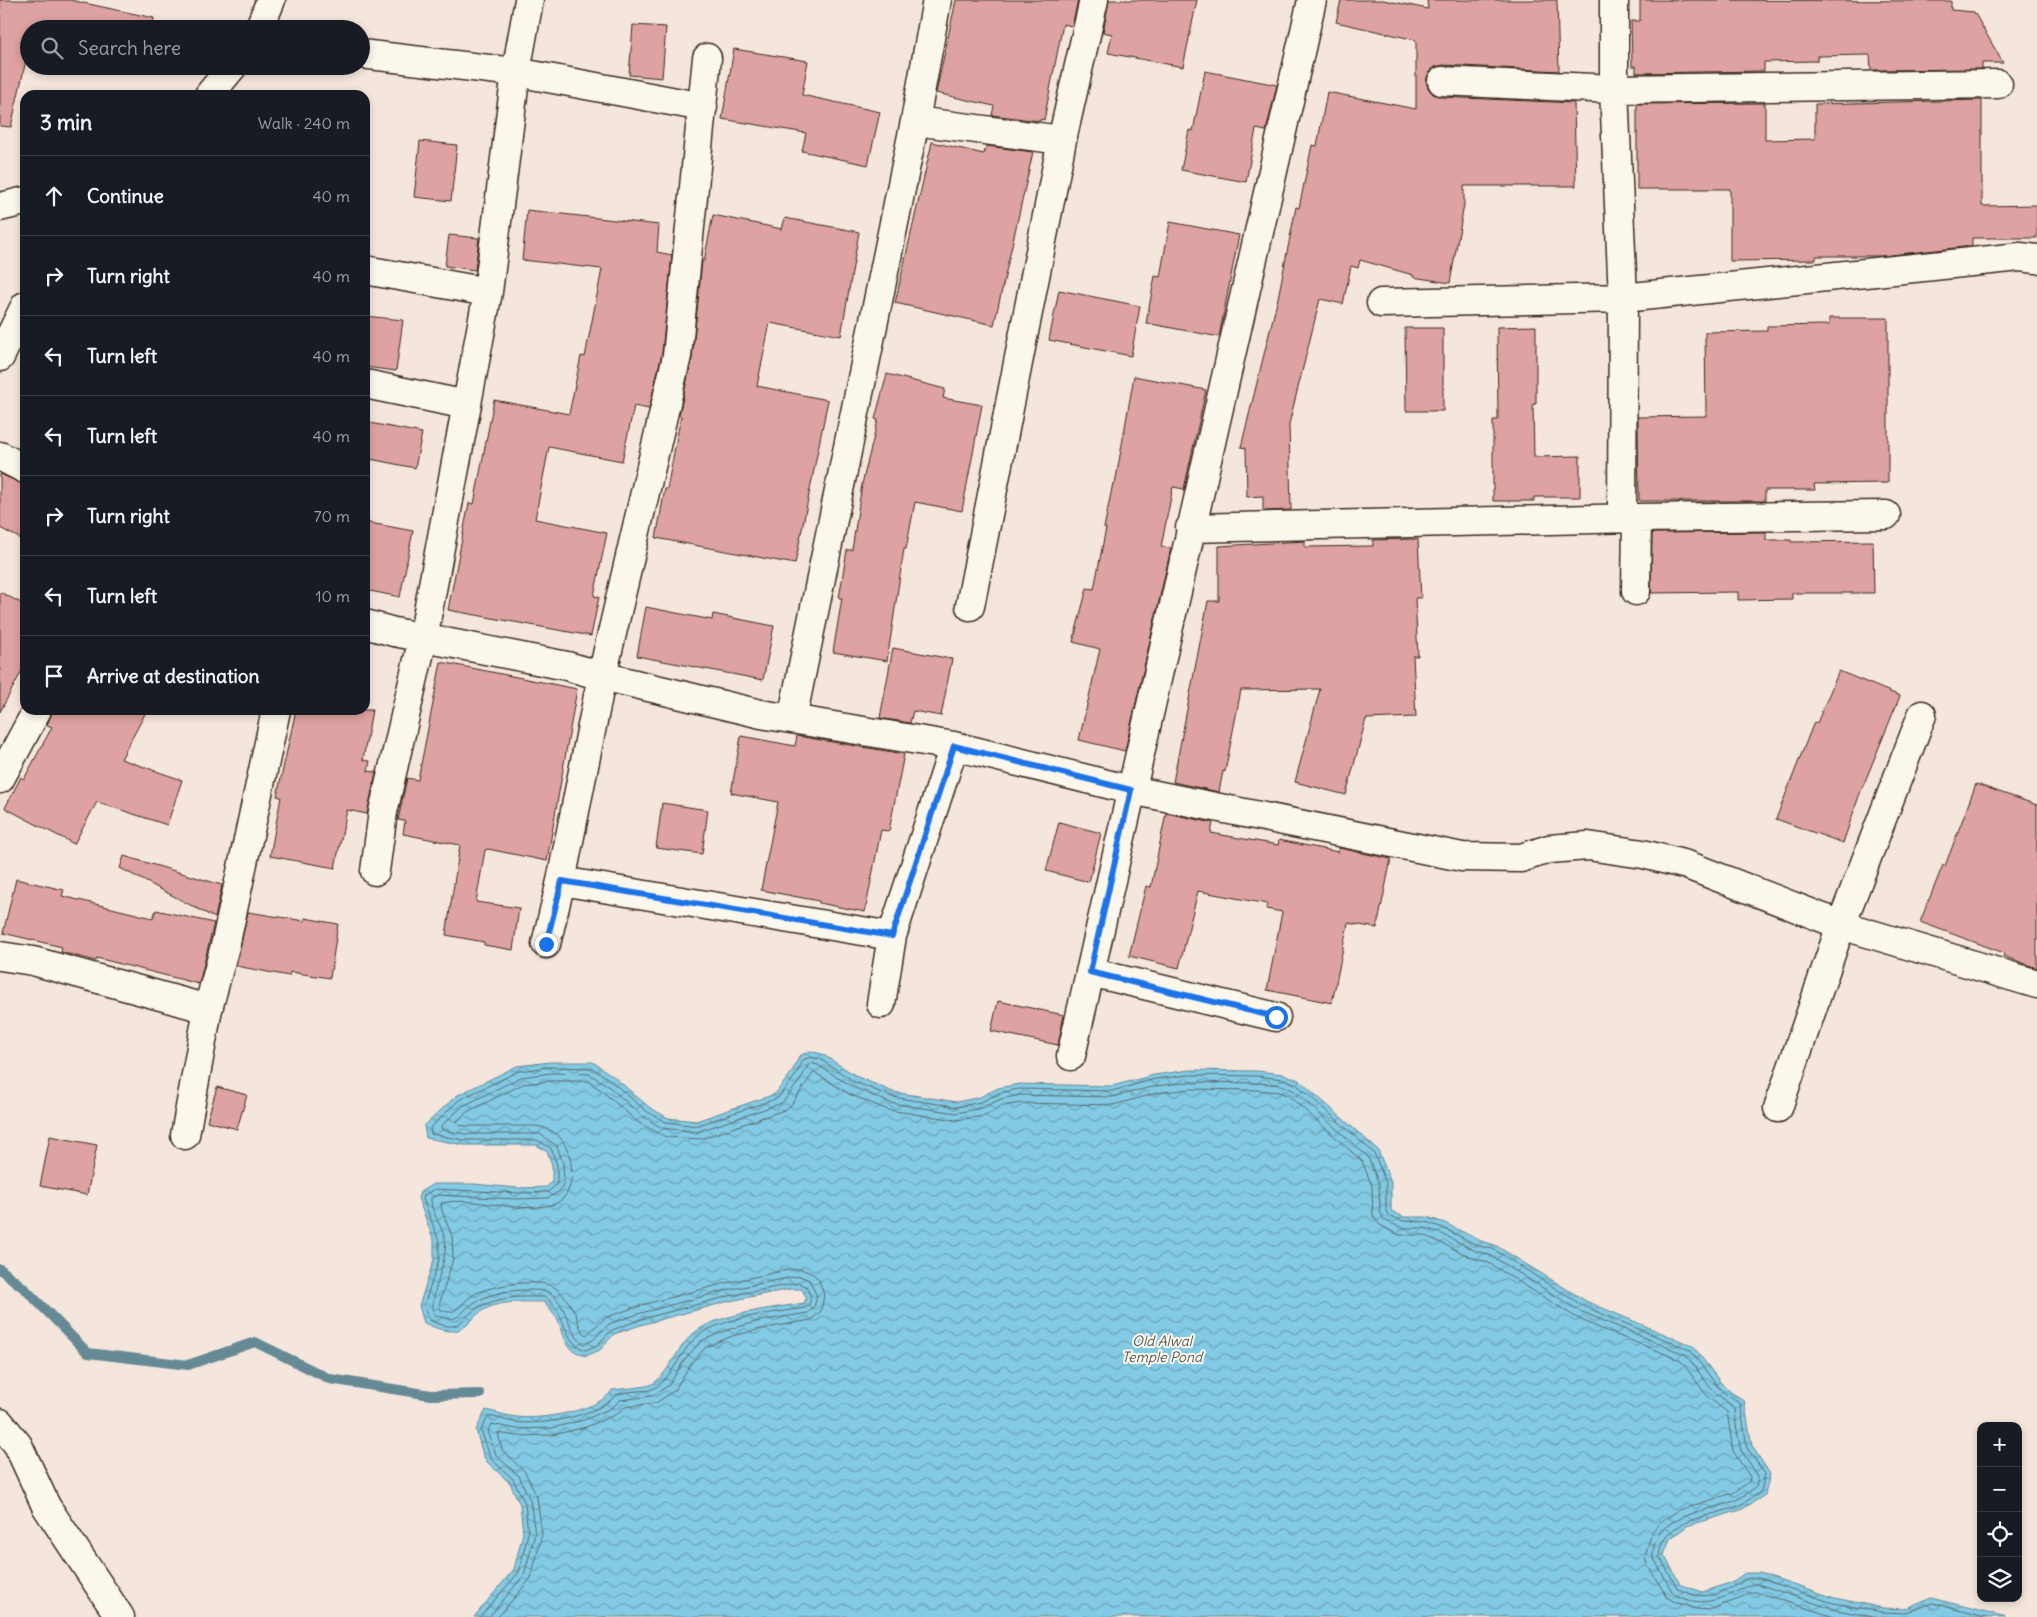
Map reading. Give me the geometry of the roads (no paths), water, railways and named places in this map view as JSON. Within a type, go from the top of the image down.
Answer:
[{"type":"street","points":[[262,20],[270,0]]},
{"type":"street","points":[[375,871],[383,812],[423,638],[488,292],[516,72],[529,0]]},
{"type":"street","points":[[792,719],[915,121],[937,0]]},
{"type":"street","points":[[970,606],[1062,140],[1094,0]]},
{"type":"street","points":[[1071,1056],[1312,0]]},
{"type":"street","points":[[1614,0],[1614,89],[1623,298],[1629,518],[1636,591]]},
{"type":"street","points":[[370,55],[516,72],[703,107]]},
{"type":"street","points":[[546,944],[562,881],[602,676],[677,356],[707,58]]},
{"type":"street","points":[[213,90],[226,75]]},
{"type":"street","points":[[1442,81],[1614,89],[1998,84]]},
{"type":"street","points":[[915,121],[1062,140]]},
{"type":"street","points":[[1382,303],[1623,298],[2020,257],[2037,259]]},
{"type":"street","points":[[370,271],[488,292]]},
{"type":"street","points":[[0,357],[20,316]]},
{"type":"street","points":[[370,385],[467,405]]},
{"type":"street","points":[[0,456],[20,466]]},
{"type":"street","points":[[1190,528],[1629,518],[1886,515]]},
{"type":"street","points":[[370,625],[423,638],[566,666],[761,714],[954,746],[1131,790],[1462,857],[1521,858],[1549,849],[1588,846],[1643,854],[1688,865],[1841,925],[2037,984]]},
{"type":"street","points":[[0,779],[34,715]]},
{"type":"street","points":[[185,1135],[208,1009],[226,942],[275,715]]},
{"type":"street","points":[[1778,1108],[1841,925],[1922,715]]},
{"type":"street","points":[[881,1004],[892,936],[954,746]]},
{"type":"street","points":[[562,881],[892,936]]},
{"type":"street","points":[[0,956],[33,961],[208,1009]]},
{"type":"street","points":[[1090,972],[1276,1017]]},
{"type":"street","points":[[0,1422],[18,1445],[46,1506],[120,1617]]},
{"type":"water","name":"Old Alwal Temple Pond","points":[[810,1051],[822,1054],[858,1077],[893,1092],[957,1102],[980,1097],[998,1088],[1019,1084],[1112,1086],[1154,1075],[1189,1070],[1257,1071],[1284,1074],[1299,1080],[1378,1150],[1391,1182],[1391,1211],[1404,1217],[1427,1217],[1445,1223],[1481,1241],[1495,1245],[1586,1301],[1693,1346],[1721,1383],[1732,1393],[1744,1400],[1752,1446],[1770,1474],[1765,1495],[1741,1510],[1687,1526],[1670,1539],[1664,1555],[1681,1585],[1703,1592],[1732,1582],[1745,1573],[1760,1573],[1835,1598],[1883,1608],[1907,1609],[1931,1598],[2007,1617],[474,1617],[514,1569],[523,1533],[520,1505],[510,1483],[487,1462],[483,1455],[476,1430],[486,1410],[527,1418],[583,1409],[595,1404],[612,1390],[647,1386],[656,1381],[682,1345],[704,1326],[731,1316],[804,1303],[806,1298],[802,1289],[790,1289],[730,1301],[614,1334],[600,1350],[586,1356],[569,1347],[558,1321],[544,1302],[512,1302],[496,1305],[476,1315],[463,1328],[446,1331],[435,1328],[424,1323],[419,1306],[434,1259],[434,1241],[418,1198],[420,1192],[433,1184],[474,1184],[518,1188],[547,1187],[552,1181],[552,1165],[547,1151],[536,1145],[464,1145],[426,1138],[424,1126],[456,1096],[517,1066],[550,1062],[593,1062],[613,1076],[649,1107],[668,1118],[696,1121],[775,1094],[792,1072],[799,1056]]},
{"type":"waterway","points":[[0,1269],[25,1289],[88,1353],[188,1365],[255,1342],[330,1379],[431,1395],[480,1394]]}]
